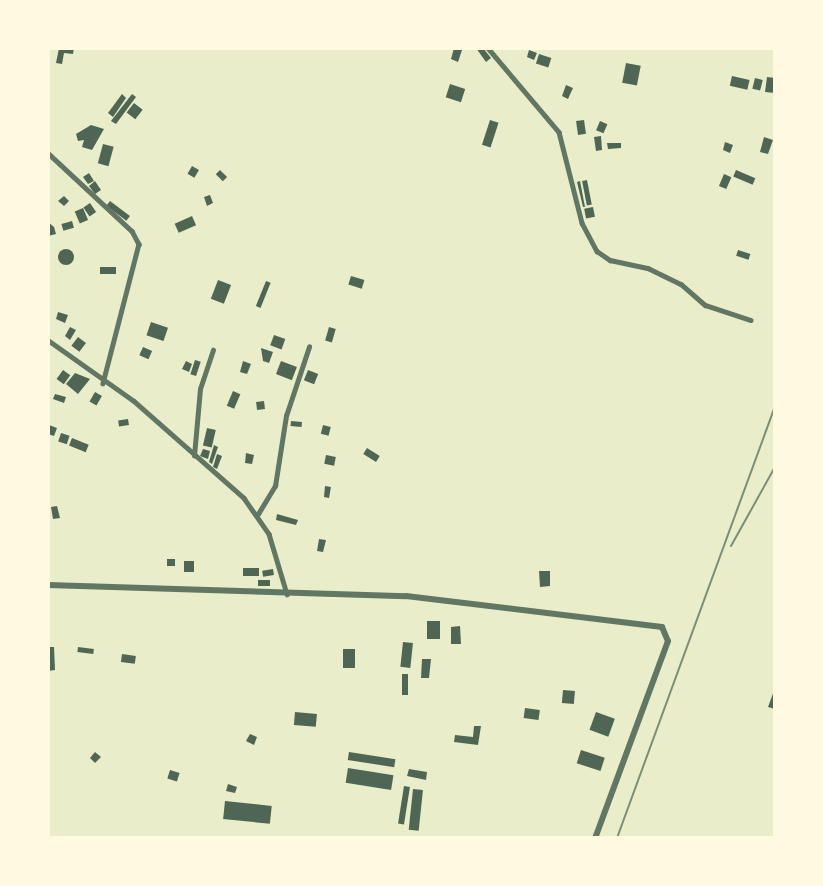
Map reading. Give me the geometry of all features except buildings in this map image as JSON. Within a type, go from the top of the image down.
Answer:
[{"type":"street","points":[[488,48],[560,132],[582,223],[597,251],[610,260],[648,268],[681,284],[705,305],[751,320]]},
{"type":"street","points":[[48,153],[132,231],[138,244],[103,383]]},
{"type":"street","points":[[48,340],[103,383],[134,401],[258,514],[287,594]]},
{"type":"street","points":[[258,514],[275,486],[286,416],[309,346]]},
{"type":"street","points":[[194,456],[200,389],[213,350]]},
{"type":"street","points":[[48,585],[406,596],[662,627],[668,641],[595,838]]},
{"type":"railway","points":[[617,838],[775,407]]},
{"type":"railway","points":[[731,546],[775,467]]}]
